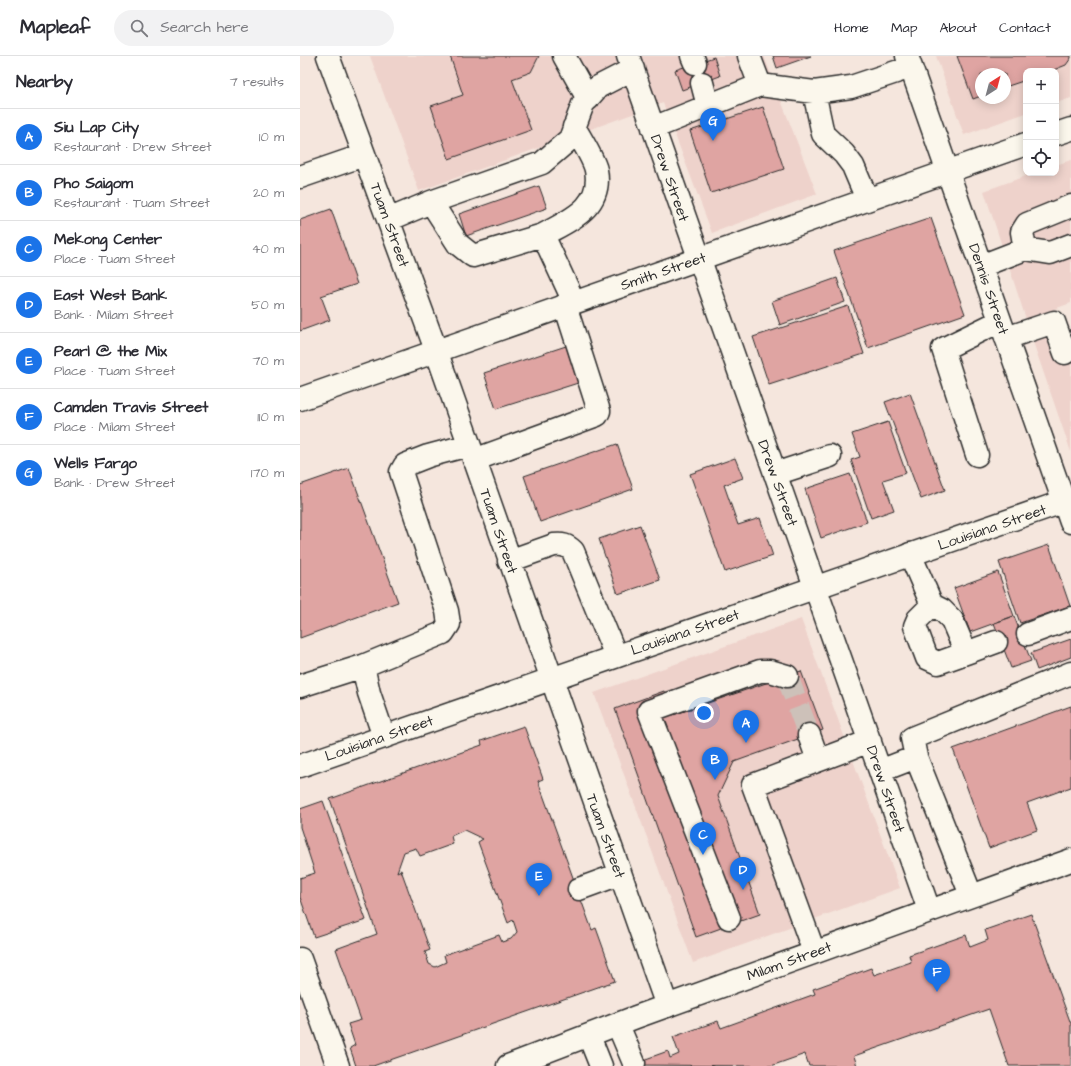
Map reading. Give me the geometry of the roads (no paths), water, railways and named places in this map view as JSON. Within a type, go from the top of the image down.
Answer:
[{"type":"street","name":"Tuam Street","points":[[328,56],[436,350],[667,1006]]},
{"type":"street","points":[[564,56],[588,99]]},
{"type":"street","points":[[750,56],[760,85]]},
{"type":"street","points":[[653,128],[760,85],[814,92],[851,87],[909,61]]},
{"type":"street","name":"Dennis Street","points":[[909,61],[1003,329],[1069,508]]},
{"type":"street","points":[[388,220],[431,202],[542,164],[570,138],[583,104],[598,87],[630,63]]},
{"type":"street","name":"Drew Street","points":[[630,63],[929,910]]},
{"type":"street","points":[[696,67],[708,106]]},
{"type":"street","points":[[814,92],[823,134],[840,150],[853,166],[867,199]]},
{"type":"street","points":[[431,202],[458,244],[473,256],[543,235],[576,216],[592,202],[597,188],[596,170],[574,127]]},
{"type":"street","points":[[1059,133],[1071,129]]},
{"type":"street","name":"Smith Street","points":[[300,399],[1023,145]]},
{"type":"street","points":[[300,177],[364,155]]},
{"type":"street","points":[[1025,249],[1022,232],[1027,224],[1071,206]]},
{"type":"street","points":[[300,686],[363,666],[443,633],[449,624],[448,611],[401,472],[404,465],[428,456],[472,453],[597,415],[599,411],[569,304],[543,235]]},
{"type":"street","points":[[981,266],[1025,249],[1050,253],[1071,245]]},
{"type":"street","points":[[977,455],[943,349],[1003,329],[1054,322],[1065,353]]},
{"type":"street","points":[[775,474],[830,456]]},
{"type":"street","name":"Louisiana Street","points":[[300,766],[910,554],[1069,508]]},
{"type":"street","points":[[510,561],[554,545],[562,544],[569,546],[573,551],[616,656]]},
{"type":"street","points":[[910,554],[932,605],[942,610],[952,620],[966,653]]},
{"type":"street","points":[[932,605],[918,619],[915,626],[927,658],[938,663],[996,642]]},
{"type":"street","points":[[1028,634],[1071,618]]},
{"type":"street","points":[[363,666],[369,693],[384,737]]},
{"type":"street","points":[[728,918],[649,711],[760,671],[770,671],[787,676]]},
{"type":"street","points":[[971,895],[916,757],[912,738],[1071,673]]},
{"type":"street","points":[[809,735],[818,760]]},
{"type":"street","points":[[814,952],[753,785],[870,741]]},
{"type":"street","points":[[880,771],[916,757]]},
{"type":"street","name":"Milam Street","points":[[508,1066],[814,952],[1071,860]]},
{"type":"street","points":[[577,883],[618,869]]},
{"type":"street","points":[[300,959],[338,1066]]},
{"type":"street","points":[[618,1025],[634,1063]]},
{"type":"street","points":[[589,1036],[601,1066]]},
{"type":"tunnel","points":[[787,676],[809,735]]},
{"type":"place","name":"Wells Fargo","points":[[713,141]]},
{"type":"place","name":"Siu Lap City","points":[[746,743]]},
{"type":"place","name":"Pho Saigom","points":[[715,780]]},
{"type":"place","name":"Mekong Center","points":[[703,855]]},
{"type":"place","name":"East West Bank","points":[[743,890]]},
{"type":"place","name":"Pearl @ the Mix","points":[[539,896]]},
{"type":"place","name":"Camden Travis Street","points":[[937,992]]}]
